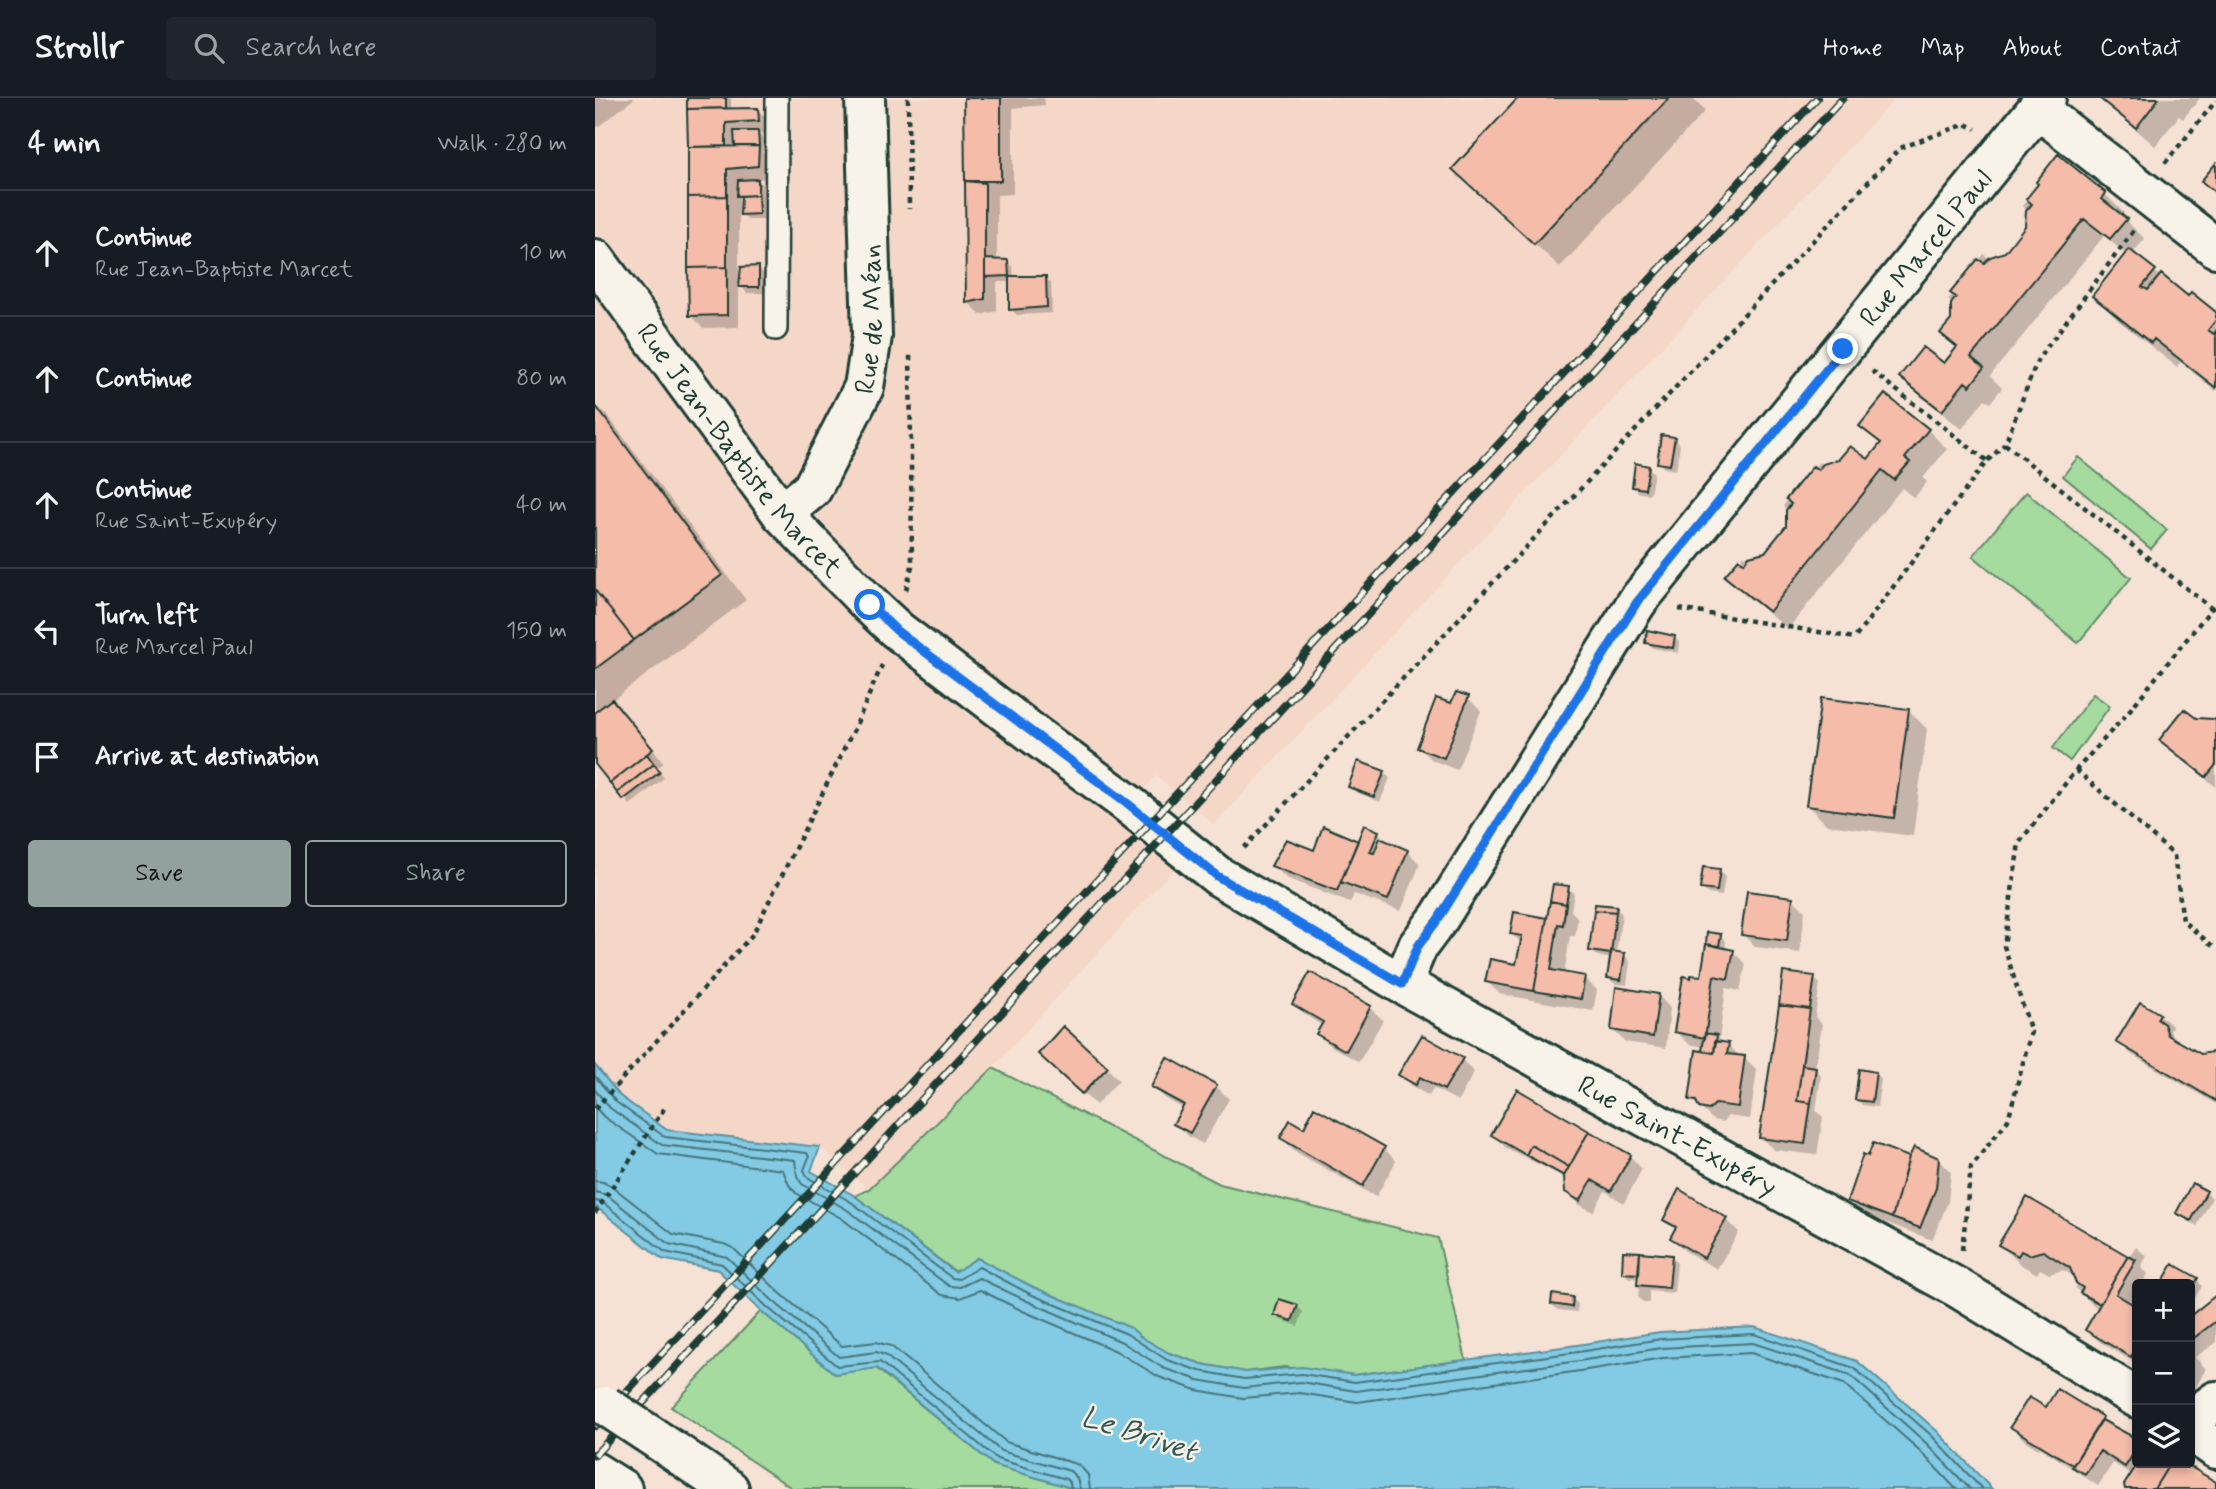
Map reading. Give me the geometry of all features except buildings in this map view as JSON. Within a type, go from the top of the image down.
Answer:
[{"type":"main road","name":"Rue de Méan","points":[[782,514],[812,489],[864,387],[873,336],[865,98]]},
{"type":"main road","points":[[2042,103],[2149,196],[2216,248]]},
{"type":"main road","name":"Rue Marcel Paul","points":[[1402,984],[1418,946],[1439,918],[1637,602],[2042,103]]},
{"type":"main road","name":"Rue Jean-Baptiste Marcet","points":[[595,259],[782,514],[897,631],[1127,803],[1217,876]]},
{"type":"main road","name":"Rue Saint-Exupéry","points":[[1217,876],[1402,984],[1958,1288],[2132,1395]]},
{"type":"main road","points":[[595,1399],[729,1489]]},
{"type":"main road","points":[[2195,1416],[2216,1401]]},
{"type":"main road","points":[[2195,1434],[2216,1449]]},
{"type":"main road","points":[[595,1472],[622,1489]]},
{"type":"lane","points":[[776,329],[777,98]]},
{"type":"path","points":[[908,98],[909,222]]},
{"type":"path","points":[[1637,602],[1855,638],[1987,461],[2005,444],[2038,359],[2216,101]]},
{"type":"path","points":[[1217,876],[1899,148],[1966,124],[2008,145]]},
{"type":"path","points":[[595,1109],[753,933],[856,725],[897,631],[912,566],[910,346]]},
{"type":"path","points":[[1843,349],[1987,461]]},
{"type":"path","points":[[1958,1288],[1971,1167],[2008,1120],[2031,1032],[2004,946],[2019,844],[2076,770],[2214,609],[2005,444]]},
{"type":"path","points":[[2076,770],[2175,855],[2183,920],[2216,949]]},
{"type":"path","points":[[595,1213],[666,1106]]},
{"type":"shaded area","points":[[595,98],[1896,98],[1214,825],[1156,776],[1119,817],[1180,862],[993,1068],[868,1189],[820,1147],[667,1130],[620,1096],[595,1065]]},
{"type":"green space","points":[[2078,457],[2167,530],[2151,549],[2063,476]]},
{"type":"green space","points":[[2026,492],[2131,578],[2078,643],[1973,556]]},
{"type":"green space","points":[[2093,694],[2110,706],[2070,761],[2053,748]]},
{"type":"green space","points":[[993,1068],[1220,1184],[1438,1238],[1466,1360],[1354,1375],[1284,1367],[1245,1372],[1202,1364],[1169,1353],[1131,1328],[1033,1287],[977,1258],[956,1272],[855,1196],[869,1189]]},
{"type":"green space","points":[[761,1311],[835,1374],[876,1368],[994,1465],[1075,1489],[793,1489],[671,1407]]},
{"type":"water","name":"Le Brivet","points":[[595,1065],[620,1096],[667,1130],[820,1147],[811,1171],[855,1196],[955,1272],[977,1258],[1033,1287],[1131,1328],[1169,1353],[1202,1364],[1245,1372],[1302,1367],[1354,1375],[1660,1332],[1754,1327],[1857,1361],[1936,1430],[1992,1489],[1075,1489],[994,1465],[877,1368],[835,1374],[718,1270],[662,1259],[595,1206]]},
{"type":"railway","points":[[595,1426],[1817,98]]},
{"type":"railway","points":[[595,1455],[1843,98]]},
{"type":"route","points":[[870,605],[897,631],[1127,803],[1217,876],[1402,984],[1418,946],[1439,918],[1637,602],[1843,349]]}]
